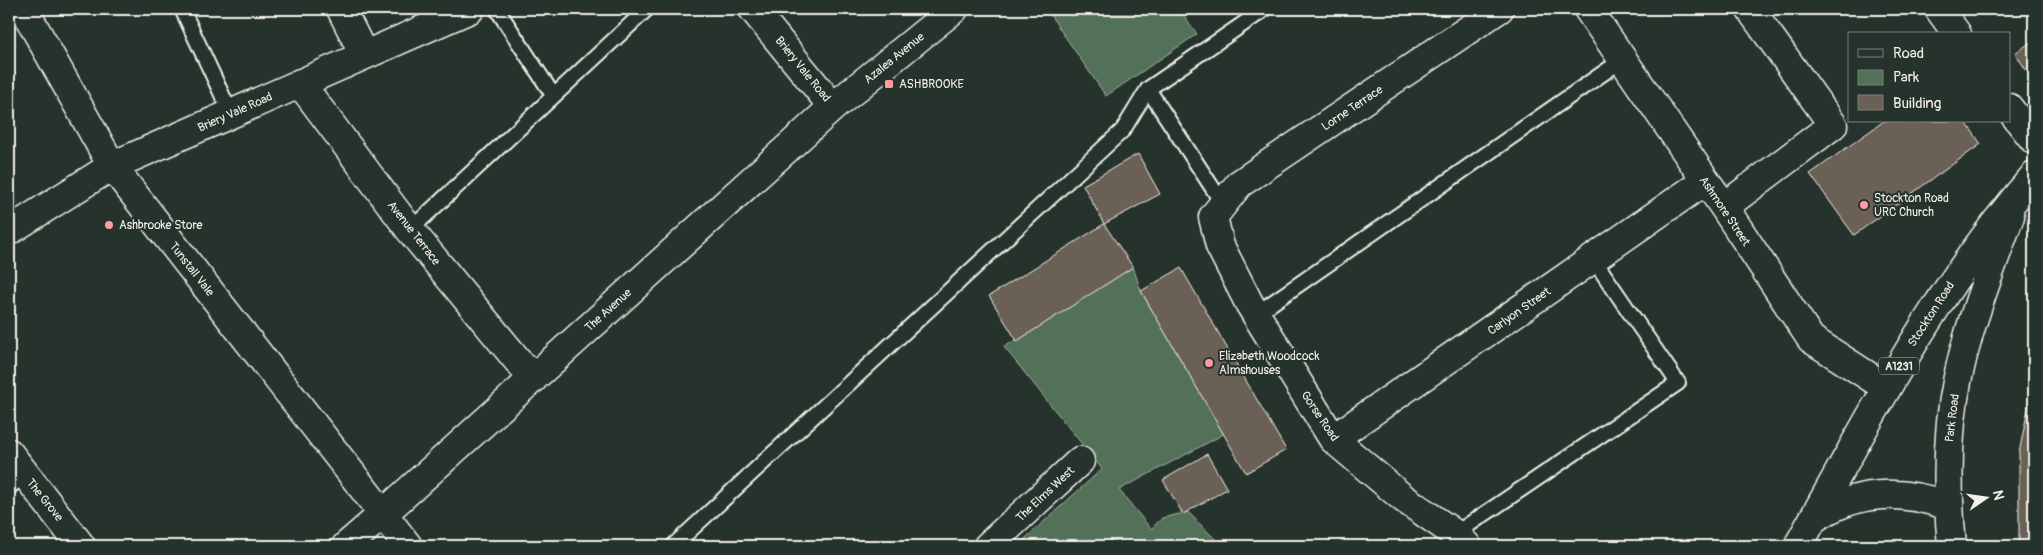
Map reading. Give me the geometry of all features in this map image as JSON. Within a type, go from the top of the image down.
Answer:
[{"type":"main road","name":"Tunstall Vale","points":[[24,9],[112,166],[408,546]]},
{"type":"main road","points":[[341,9],[364,55]]},
{"type":"main road","name":"Briery Vale Road","points":[[9,231],[112,166],[470,9]]},
{"type":"main road","name":"Briery Vale Road","points":[[753,9],[833,107]]},
{"type":"main road","name":"Azalea Avenue","points":[[833,107],[954,9]]},
{"type":"main road","name":"Lorne Terrace","points":[[1218,211],[1239,184],[1499,9]]},
{"type":"main road","name":"Ashmore Street","points":[[1588,9],[1724,207],[1811,339],[1887,388]]},
{"type":"main road","points":[[1724,207],[1832,125],[1750,9]]},
{"type":"main road","points":[[1939,9],[1956,32]]},
{"type":"main road","name":"Avenue Terrace","points":[[300,83],[410,230],[533,379]]},
{"type":"main road","name":"The Avenue","points":[[346,546],[833,107]]},
{"type":"main road","points":[[2010,109],[2034,140]]},
{"type":"main road","name":"Carlyon Street","points":[[1333,439],[1594,260],[1705,181]]},
{"type":"main road","name":"Stockton Road","points":[[1982,294],[2026,186]]},
{"type":"main road","name":"Stockton Road","points":[[1798,546],[1910,345],[1956,274],[2026,186]]},
{"type":"main road","name":"Gorse Road","points":[[1218,211],[1220,246],[1256,314],[1333,439],[1403,498],[1461,540]]},
{"type":"main road","name":"Park Road","points":[[1952,546],[1948,506],[1948,462],[1951,419],[1962,360],[1982,294]]},
{"type":"main road","name":"The Elms West","points":[[988,546],[1080,461]]},
{"type":"main road","name":"The Grove","points":[[14,472],[81,546]]},
{"type":"main road","points":[[1813,519],[1830,508],[1853,500],[1877,495],[1914,496],[1948,506]]},
{"type":"lane","points":[[182,9],[231,114]]},
{"type":"lane","points":[[497,9],[553,95]]},
{"type":"lane","points":[[410,230],[647,9]]},
{"type":"lane","points":[[673,546],[1123,130],[1148,89],[1265,9]]},
{"type":"lane","points":[[1256,314],[1622,60]]},
{"type":"lane","points":[[1148,89],[1218,211]]},
{"type":"lane","points":[[1461,540],[1678,383],[1594,260]]},
{"type":"green space","points":[[1046,9],[1179,9],[1197,34],[1106,96]]},
{"type":"green space","points":[[1133,267],[1141,291],[1224,434],[1119,490],[1151,529],[1162,518],[1188,512],[1222,546],[1017,546],[1102,469],[1004,347]]},
{"type":"building","points":[[2034,40],[2034,82],[2015,53]]},
{"type":"building","name":"Stockton Road URC Church","points":[[1883,122],[1966,122],[1981,144],[1854,235],[1810,174]]},
{"type":"building","points":[[1138,154],[1160,194],[1104,224],[1083,185]]},
{"type":"building","points":[[1104,224],[1133,267],[1017,341],[989,296]]},
{"type":"building","name":"Elizabeth Woodcock Almshouses","points":[[1181,268],[1286,450],[1246,473],[1141,291]]},
{"type":"building","points":[[2034,379],[2034,546],[2019,546],[2019,453]]},
{"type":"building","points":[[1207,454],[1227,489],[1183,514],[1163,480]]},
{"type":"place","name":"ASHBROOKE","points":[[889,84]]},
{"type":"place","name":"Stockton Road URC Church","points":[[1864,205]]},
{"type":"place","name":"Ashbrooke Store","points":[[109,225]]},
{"type":"place","name":"Elizabeth Woodcock Almshouses","points":[[1209,363]]}]
